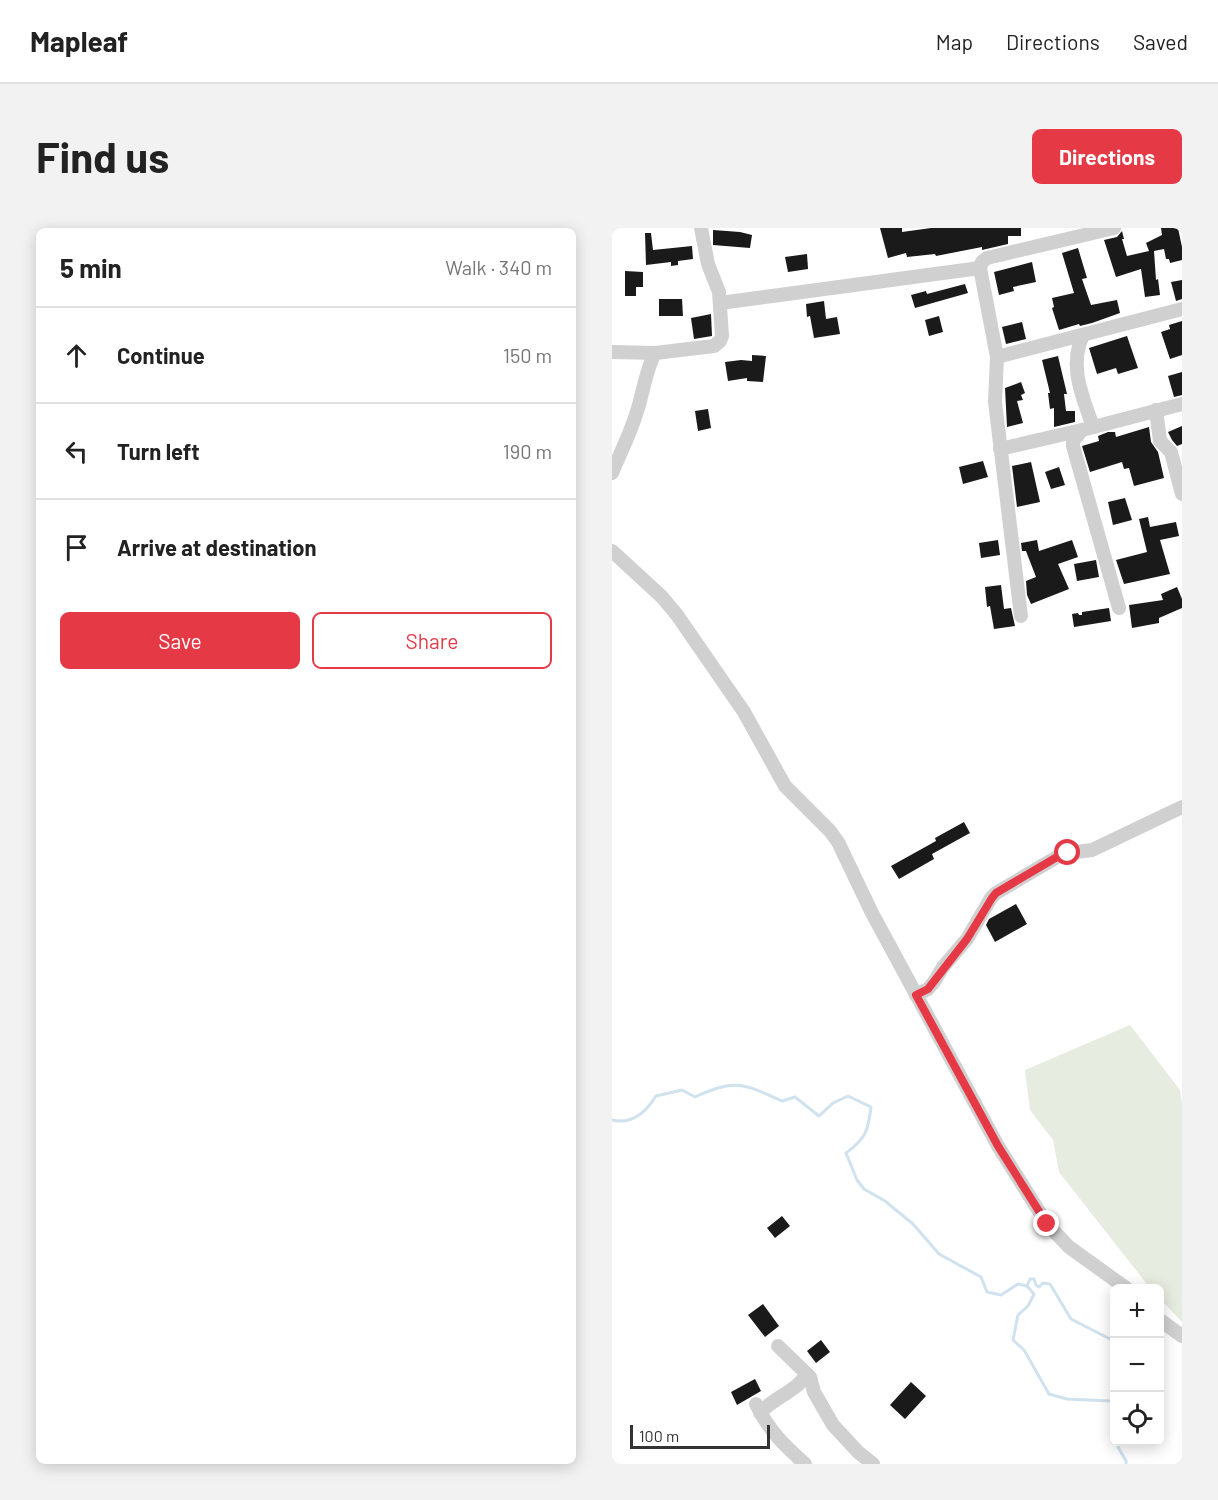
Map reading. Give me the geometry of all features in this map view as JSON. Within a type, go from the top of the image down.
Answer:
[{"type":"street","points":[[612,352],[655,352],[714,346],[720,341],[722,336],[720,303],[708,264],[701,228]]},
{"type":"street","points":[[1021,616],[995,402],[997,357],[980,268],[982,262],[987,258],[1114,228]]},
{"type":"street","points":[[720,303],[980,268]]},
{"type":"street","points":[[997,357],[1182,309]]},
{"type":"street","points":[[1083,334],[1076,356],[1076,371],[1087,429]]},
{"type":"street","points":[[612,473],[632,425],[647,370],[655,352]]},
{"type":"street","points":[[1000,449],[1182,404]]},
{"type":"street","points":[[1156,411],[1160,441],[1171,452],[1182,494]]},
{"type":"street","points":[[1087,429],[1073,441],[1073,446],[1119,608]]},
{"type":"street","points":[[612,551],[662,597],[677,615],[744,712],[785,786],[838,842],[872,913],[998,1146],[1047,1224],[1069,1247],[1120,1284]]},
{"type":"street","points":[[916,995],[928,989],[967,939],[996,893],[1057,857],[1092,850],[1182,807]]},
{"type":"street","points":[[1164,1323],[1182,1336]]},
{"type":"street","points":[[778,1346],[807,1374],[814,1392],[834,1425],[858,1452],[873,1464]]},
{"type":"street","points":[[805,1464],[773,1433],[758,1409],[795,1388],[807,1374]]},
{"type":"shaded area","points":[[1130,1025],[1180,1090],[1182,1103],[1182,1322],[1164,1303],[1164,1284],[1147,1284],[1059,1172],[1053,1140],[1030,1110],[1025,1070]]},
{"type":"building","points":[[880,228],[902,228],[902,232],[931,228],[1021,228],[1021,236],[1008,236],[1008,244],[982,250],[982,247],[936,256],[935,254],[907,257],[906,253],[888,258]]},
{"type":"building","points":[[1161,228],[1178,228],[1182,260],[1170,263],[1169,259],[1166,259],[1164,249],[1154,251],[1156,280],[1158,279],[1160,295],[1145,297],[1141,269],[1116,277],[1104,240],[1117,237],[1122,231],[1127,256],[1149,251],[1146,243],[1162,235]]},
{"type":"building","points":[[713,230],[752,235],[750,248],[713,245]]},
{"type":"building","points":[[645,233],[651,233],[653,250],[692,246],[693,259],[678,261],[678,265],[671,266],[671,262],[646,265]]},
{"type":"building","points":[[1078,248],[1087,278],[1082,279],[1091,305],[1117,300],[1120,313],[1092,323],[1059,330],[1052,308],[1054,307],[1052,298],[1074,293],[1062,253]]},
{"type":"building","points":[[807,254],[808,269],[788,272],[785,257]]},
{"type":"building","points":[[1032,262],[1036,282],[1013,287],[1014,291],[999,295],[994,272]]},
{"type":"building","points":[[625,271],[643,272],[643,287],[636,287],[636,296],[625,296]]},
{"type":"building","points":[[1182,280],[1182,299],[1176,301],[1171,282]]},
{"type":"building","points":[[965,284],[968,293],[915,308],[911,295],[926,291],[927,294]]},
{"type":"building","points":[[659,299],[682,299],[683,316],[659,316]]},
{"type":"building","points":[[824,301],[826,319],[837,317],[840,334],[814,338],[810,316],[807,317],[806,304]]},
{"type":"building","points":[[711,314],[712,336],[694,339],[691,318]]},
{"type":"building","points":[[939,316],[943,332],[929,336],[925,320]]},
{"type":"building","points":[[1182,321],[1182,355],[1170,359],[1161,332],[1170,329],[1169,325]]},
{"type":"building","points":[[1022,322],[1026,339],[1006,344],[1002,327]]},
{"type":"building","points":[[1127,336],[1138,368],[1118,374],[1116,368],[1097,374],[1089,348]]},
{"type":"building","points":[[752,355],[766,356],[763,382],[747,381],[747,378],[728,381],[725,362],[752,361]]},
{"type":"building","points":[[1058,356],[1067,394],[1064,394],[1066,411],[1075,411],[1075,422],[1054,427],[1054,408],[1050,409],[1048,393],[1050,393],[1042,360]]},
{"type":"building","points":[[1182,372],[1182,395],[1174,397],[1168,376]]},
{"type":"building","points":[[1021,382],[1025,393],[1021,395],[1023,400],[1017,401],[1023,423],[1007,427],[1005,388]]},
{"type":"building","points":[[708,409],[711,428],[698,431],[695,411]]},
{"type":"building","points":[[1182,426],[1182,444],[1177,446],[1168,432]]},
{"type":"building","points":[[1149,427],[1151,442],[1158,452],[1164,478],[1134,486],[1129,468],[1124,469],[1122,462],[1090,472],[1082,446],[1099,441],[1098,436],[1108,432],[1115,432],[1116,437]]},
{"type":"building","points":[[983,461],[988,477],[963,484],[959,467]]},
{"type":"building","points":[[1031,462],[1040,502],[1017,507],[1012,466]]},
{"type":"building","points":[[1059,467],[1065,485],[1051,489],[1045,472]]},
{"type":"building","points":[[1125,498],[1132,520],[1113,525],[1108,502]]},
{"type":"building","points":[[1148,517],[1150,527],[1176,522],[1179,536],[1160,540],[1170,574],[1124,584],[1116,560],[1147,552],[1139,519]]},
{"type":"building","points":[[998,540],[1000,555],[981,558],[979,543]]},
{"type":"building","points":[[1037,540],[1039,551],[1072,540],[1078,557],[1058,564],[1069,589],[1031,604],[1027,595],[1026,581],[1036,577],[1026,551],[1022,551],[1021,543]]},
{"type":"building","points":[[1096,560],[1099,577],[1077,581],[1074,564]]},
{"type":"building","points":[[1001,585],[1004,609],[1011,608],[1015,626],[994,629],[990,606],[987,607],[985,587]]},
{"type":"building","points":[[1177,587],[1182,599],[1182,608],[1159,618],[1159,623],[1132,628],[1129,605],[1163,600],[1161,594]]},
{"type":"building","points":[[1109,608],[1111,621],[1074,627],[1072,614],[1082,615],[1082,612]]},
{"type":"building","points":[[964,822],[970,833],[932,854],[934,859],[899,879],[891,866],[936,841],[935,838]]},
{"type":"building","points":[[1016,904],[1027,924],[995,942],[986,925],[989,919]]},
{"type":"building","points":[[782,1216],[790,1226],[775,1238],[767,1228]]},
{"type":"building","points":[[763,1304],[779,1326],[765,1337],[748,1315]]},
{"type":"building","points":[[821,1340],[830,1352],[816,1363],[807,1351]]},
{"type":"building","points":[[755,1379],[761,1391],[737,1405],[731,1392]]},
{"type":"building","points":[[911,1382],[926,1396],[905,1419],[890,1405]]},
{"type":"waterway","points":[[612,1120],[626,1121],[638,1116],[656,1096],[682,1090],[695,1097],[730,1086],[748,1087],[782,1101],[795,1097],[819,1116],[833,1103],[848,1096],[871,1107],[865,1133],[858,1143],[846,1153],[857,1180],[864,1189],[885,1201],[913,1224],[939,1254],[981,1277],[987,1292],[1001,1295],[1018,1284],[1027,1286],[1034,1294],[1028,1306],[1018,1315],[1013,1340],[1024,1350],[1049,1394],[1067,1399],[1110,1401]]},
{"type":"waterway","points":[[1027,1286],[1030,1279],[1034,1279],[1039,1287],[1043,1283],[1050,1284],[1071,1319],[1110,1339]]},
{"type":"waterway","points":[[1118,1446],[1126,1464]]},
{"type":"route","points":[[1047,1224],[998,1146],[916,995],[928,989],[967,939],[996,893],[1057,857],[1068,853]]}]
